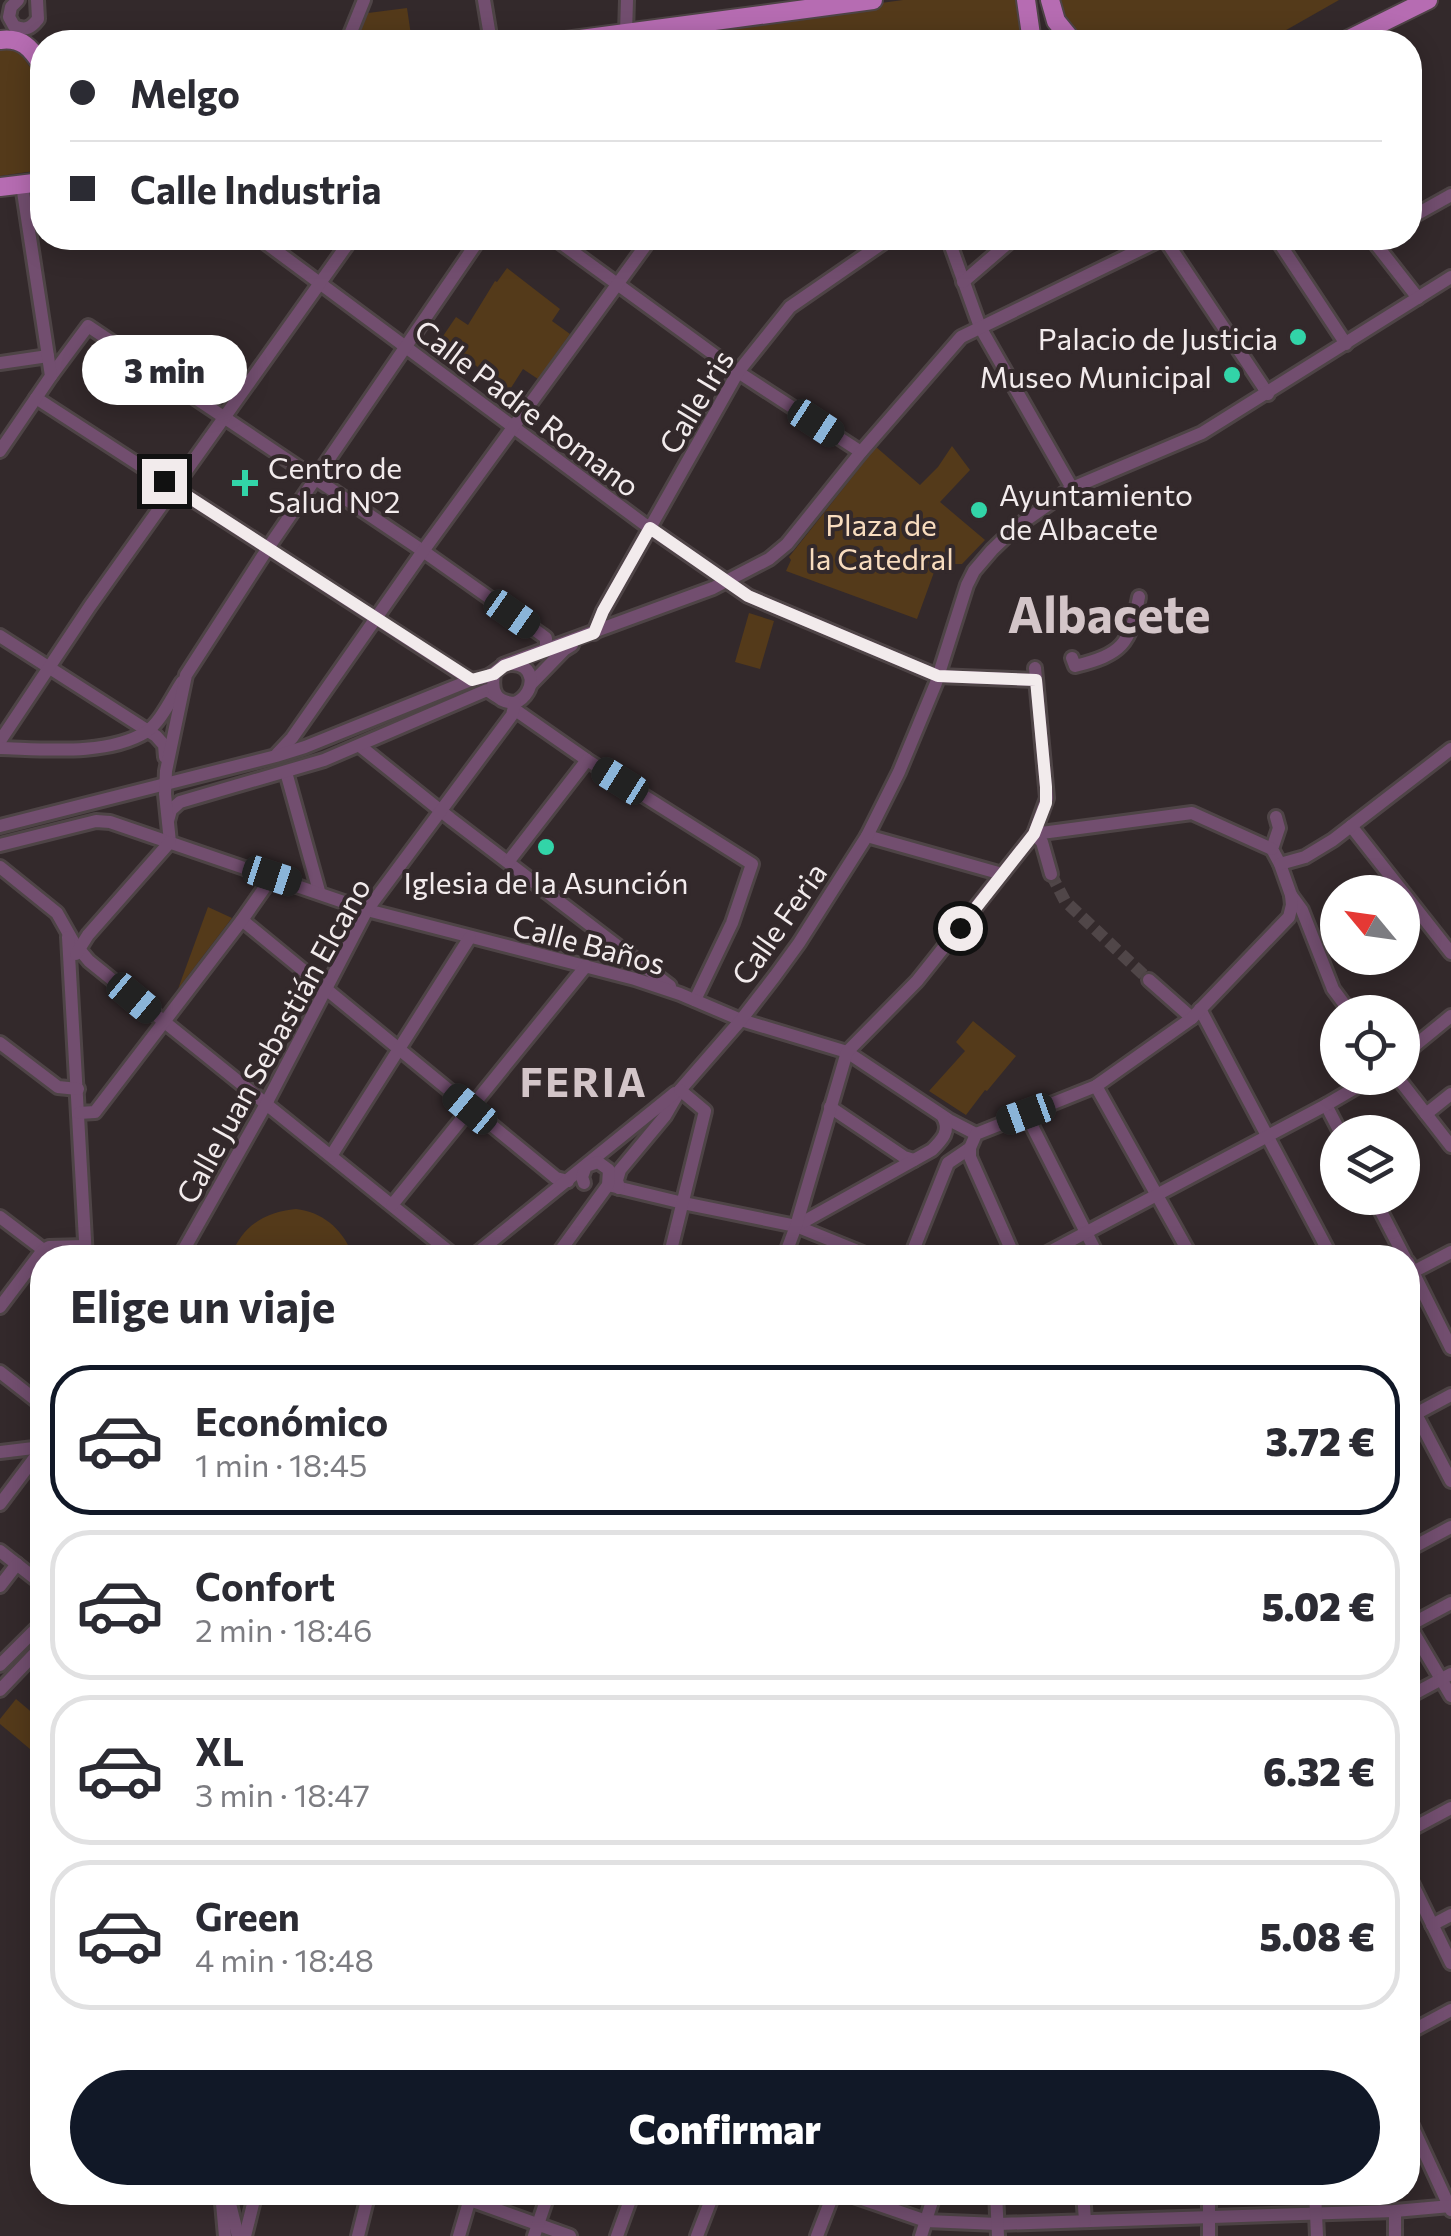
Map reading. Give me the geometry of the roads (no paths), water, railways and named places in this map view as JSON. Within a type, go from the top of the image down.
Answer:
[{"type":"main road","points":[[659,30],[760,8],[873,0]]},
{"type":"main road","points":[[1026,0],[1030,30]]},
{"type":"main road","points":[[1050,0],[1056,21],[1063,30]]},
{"type":"main road","points":[[1367,30],[1428,0]]},
{"type":"main road","points":[[0,39],[13,38],[30,49]]},
{"type":"main road","points":[[0,187],[30,184]]},
{"type":"street","points":[[352,30],[364,0]]},
{"type":"street","points":[[484,0],[489,30]]},
{"type":"street","points":[[623,30],[628,0]]},
{"type":"street","points":[[0,39],[7,17],[9,11],[22,2],[38,18],[26,29],[14,26],[7,17]]},
{"type":"street","points":[[22,185],[30,238]]},
{"type":"street","points":[[1422,211],[1451,195]]},
{"type":"street","points":[[32,250],[51,376]]},
{"type":"street","name":"Calle Padre Romano","points":[[276,250],[726,582],[748,596],[944,676]]},
{"type":"street","points":[[343,250],[90,606],[0,745],[51,751],[90,748],[148,730],[472,250]]},
{"type":"street","points":[[570,250],[738,372],[861,452]]},
{"type":"street","points":[[276,756],[642,250]]},
{"type":"street","name":"Calle Iris","points":[[591,634],[738,372],[790,307],[873,250]]},
{"type":"street","points":[[952,250],[980,327],[1072,488]]},
{"type":"street","points":[[963,282],[1000,250]]},
{"type":"street","points":[[166,773],[184,778],[305,746],[742,574],[787,544],[861,452],[966,333],[1139,250]]},
{"type":"street","points":[[1172,250],[1268,394]]},
{"type":"street","points":[[1284,250],[1346,344]]},
{"type":"street","points":[[1382,250],[1418,298]]},
{"type":"street","name":"Calle Feria","points":[[487,1245],[680,1090],[741,1020],[799,943],[866,836],[899,772],[944,676],[974,571],[1025,515],[1072,488],[1190,439],[1451,278]]},
{"type":"street","points":[[0,451],[88,326],[546,638],[546,651]]},
{"type":"street","points":[[0,363],[48,356]]},
{"type":"street","points":[[36,398],[472,680]]},
{"type":"street","points":[[1072,658],[1075,666],[1118,650],[1130,634],[1140,597]]},
{"type":"street","name":"Calle Juan Sebastián Elcano","points":[[186,1245],[266,1104],[367,910],[512,715],[514,706],[526,697],[531,684],[564,650],[591,634]]},
{"type":"street","points":[[0,636],[148,730],[164,745],[170,842],[88,935],[71,971]]},
{"type":"street","points":[[531,684],[520,666],[510,664],[498,670],[492,693],[587,760],[752,864],[732,923],[695,1000]]},
{"type":"street","points":[[789,1245],[847,1052],[917,981],[1034,834],[1047,798],[1035,674],[1012,680],[944,676]]},
{"type":"street","points":[[0,826],[142,790],[166,773],[186,676]]},
{"type":"street","points":[[0,845],[96,822],[115,821],[148,830],[159,828],[180,802],[286,772],[492,693]]},
{"type":"street","points":[[360,746],[680,994]]},
{"type":"street","points":[[1280,864],[1305,856],[1351,826],[1451,750]]},
{"type":"street","points":[[508,862],[587,760]]},
{"type":"street","points":[[286,772],[319,892]]},
{"type":"street","points":[[915,1245],[948,1162],[973,1141],[1026,1114],[1096,1086],[1196,1014],[1289,917],[1291,895],[1272,849],[1192,813],[1034,834]]},
{"type":"street","points":[[1272,849],[1279,828],[1276,817]]},
{"type":"street","name":"Calle Baños","points":[[110,822],[367,910],[635,979],[741,1020],[847,1052],[942,1115],[973,1141]]},
{"type":"street","points":[[1351,826],[1451,954]]},
{"type":"street","points":[[1034,834],[1042,842],[1051,874]]},
{"type":"street","points":[[866,836],[1002,874]]},
{"type":"street","points":[[0,867],[44,901],[89,961],[442,1245]]},
{"type":"street","points":[[79,1113],[95,1112],[272,876]]},
{"type":"street","points":[[1291,895],[1302,910],[1338,995]]},
{"type":"street","points":[[242,920],[561,1183]]},
{"type":"street","points":[[65,925],[71,971],[86,1245]]},
{"type":"street","points":[[331,1156],[470,937]]},
{"type":"street","points":[[392,1205],[586,966]]},
{"type":"street","points":[[1149,980],[1196,1014],[1268,1135],[1325,1245]]},
{"type":"street","points":[[1420,1041],[1451,1016]]},
{"type":"street","points":[[3,1050],[58,1087],[78,1089]]},
{"type":"street","points":[[1096,1086],[1185,1245]]},
{"type":"street","points":[[672,1245],[706,1111],[680,1090]]},
{"type":"street","name":"Calle Feria","points":[[565,1245],[617,1185],[618,1172],[665,1116],[680,1090]]},
{"type":"street","points":[[1426,1114],[1451,1094]]},
{"type":"street","points":[[1062,1245],[1343,1095]]},
{"type":"street","points":[[1411,1095],[1451,1146]]},
{"type":"street","points":[[1326,1105],[1331,1115]]},
{"type":"street","points":[[830,1107],[914,1160]]},
{"type":"street","points":[[1026,1114],[1092,1245]]},
{"type":"street","points":[[796,1226],[932,1150],[946,1132],[947,1123],[942,1115]]},
{"type":"street","points":[[973,1141],[970,1157],[1009,1245]]},
{"type":"street","points":[[584,1183],[586,1166],[598,1162],[605,1166],[613,1186],[796,1226],[842,1245]]},
{"type":"street","name":"Calle Feria","points":[[561,1183],[584,1183],[595,1190],[613,1186]]},
{"type":"street","points":[[1382,1215],[1397,1245]]},
{"type":"street","points":[[0,1217],[36,1245]]},
{"type":"street","points":[[1420,1263],[1451,1252]]},
{"type":"street","points":[[2,1300],[30,1272]]},
{"type":"street","points":[[1420,1290],[1451,1348]]},
{"type":"street","points":[[0,1372],[30,1395]]},
{"type":"street","points":[[1420,1412],[1451,1395]]},
{"type":"street","points":[[1420,1429],[1451,1480]]},
{"type":"street","points":[[0,1452],[30,1449]]},
{"type":"street","points":[[0,1504],[30,1464]]},
{"type":"street","points":[[1420,1544],[1451,1527]]},
{"type":"street","points":[[0,1552],[30,1574]]},
{"type":"street","points":[[0,1586],[17,1564]]},
{"type":"street","points":[[1420,1619],[1451,1602]]},
{"type":"street","points":[[0,1665],[30,1635]]},
{"type":"street","points":[[1420,1641],[1446,1677],[1451,1696]]},
{"type":"street","points":[[0,1690],[30,1659]]},
{"type":"street","points":[[1420,1691],[1446,1677]]},
{"type":"street","points":[[1420,1825],[1451,1808]]},
{"type":"street","points":[[1420,1901],[1451,1964]]},
{"type":"street","points":[[1432,1926],[1451,1915]]},
{"type":"street","points":[[1420,2026],[1451,2010]]},
{"type":"street","points":[[880,2205],[926,2221],[998,2230],[1084,2221],[1450,2208],[1420,2144]]},
{"type":"street","points":[[225,2205],[226,2236]]},
{"type":"street","points":[[229,2205],[242,2236]]},
{"type":"street","points":[[242,2236],[252,2205]]},
{"type":"street","points":[[358,2236],[366,2205]]},
{"type":"street","points":[[460,2236],[468,2205]]},
{"type":"street","points":[[487,2205],[535,2230],[570,2236]]},
{"type":"street","points":[[535,2230],[544,2205]]},
{"type":"street","points":[[616,2236],[628,2205]]},
{"type":"street","points":[[697,2236],[709,2205]]},
{"type":"street","points":[[817,2236],[829,2205]]},
{"type":"street","points":[[921,2236],[931,2205]]},
{"type":"street","points":[[997,2205],[998,2230]]},
{"type":"street","points":[[1083,2205],[1084,2221]]},
{"type":"street","points":[[1208,2205],[1209,2236]]},
{"type":"street","points":[[1316,2205],[1317,2236]]},
{"type":"street","points":[[1394,2211],[1395,2236]]},
{"type":"tunnel","points":[[1051,874],[1065,901],[1149,980]]},
{"type":"place","name":"Palacio de Justicia","points":[[1298,337]]},
{"type":"place","name":"Museo Municipal","points":[[1232,375]]},
{"type":"place","name":"Centro de Salud Nº2","points":[[245,483]]},
{"type":"place","name":"Ayuntamiento de Albacete","points":[[979,510]]},
{"type":"place","name":"Iglesia de la Asunción","points":[[546,847]]},
{"type":"district","name":"Albacete","points":[[1109,612]]},
{"type":"district","name":"FERIA","points":[[584,1080]]},
{"type":"park label","name":"Plaza de la Catedral","points":[[881,540]]}]
